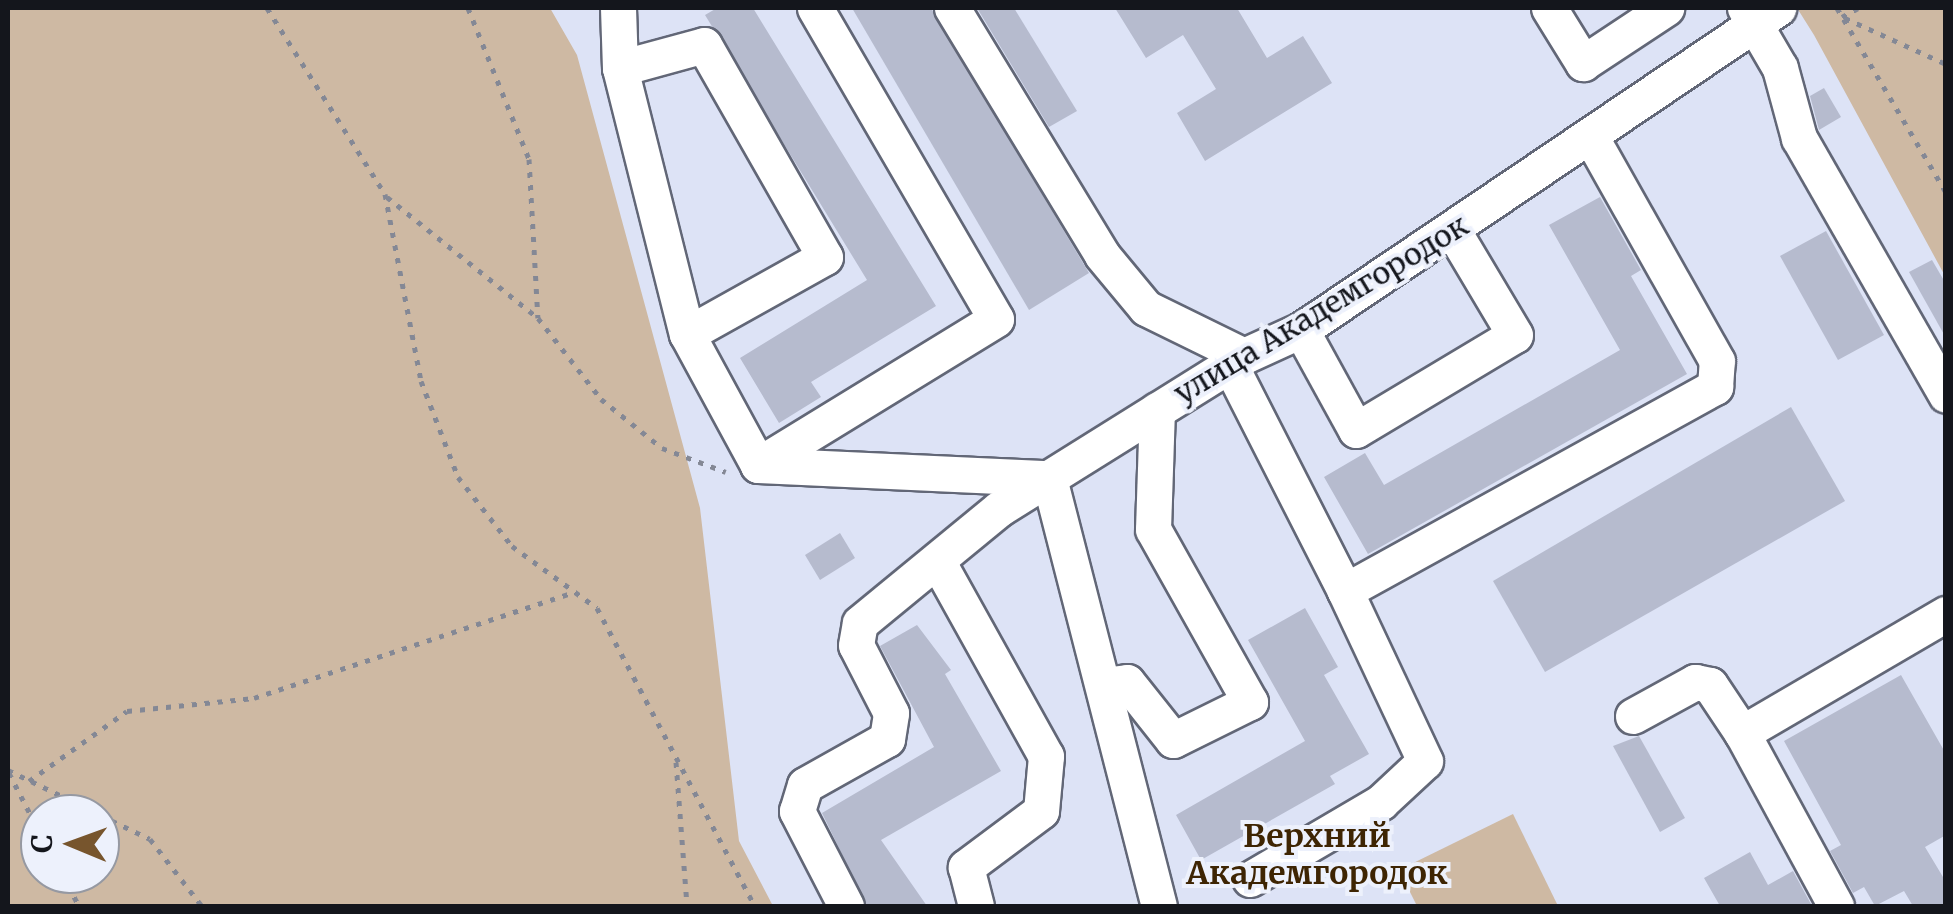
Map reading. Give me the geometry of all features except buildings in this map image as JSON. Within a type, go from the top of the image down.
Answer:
[{"type":"street","points":[[618,8],[620,68],[686,334],[758,466]]},
{"type":"street","points":[[758,466],[996,318],[815,8]]},
{"type":"street","points":[[952,8],[1102,255],[1146,308],[1237,360],[1425,761],[1381,802],[1250,878]]},
{"type":"street","points":[[1549,8],[1582,63],[1666,8]]},
{"type":"street","points":[[1759,13],[1780,68],[1799,138],[1946,394]]},
{"type":"street","name":"улица Академгородок","points":[[846,906],[799,826],[800,795],[887,739],[891,713],[854,636],[860,623],[939,564],[999,509],[1237,360],[1301,330],[1453,231],[1759,13]]},
{"type":"street","points":[[620,68],[704,45],[825,257],[686,334]]},
{"type":"street","points":[[1345,591],[1715,387],[1717,361],[1590,136]]},
{"type":"street","points":[[1301,330],[1356,430],[1515,335],[1453,231]]},
{"type":"street","points":[[1103,685],[1127,682],[1173,740],[1250,702],[1153,529],[1157,410]]},
{"type":"street","points":[[758,466],[1049,478],[1159,906]]},
{"type":"street","points":[[939,564],[1046,756],[1041,811],[966,867],[976,906]]},
{"type":"street","points":[[1742,733],[1946,614]]},
{"type":"street","points":[[1633,716],[1696,682],[1710,685],[1742,733],[1836,906]]},
{"type":"path","points":[[268,8],[385,194],[428,238],[538,318],[601,399],[662,448],[734,474],[758,466]]},
{"type":"path","points":[[468,8],[528,159],[538,318]]},
{"type":"path","points":[[1836,8],[1946,192]]},
{"type":"path","points":[[1842,17],[1858,8]]},
{"type":"path","points":[[1842,17],[1946,64]]},
{"type":"path","points":[[385,194],[421,381],[458,477],[512,546],[597,608],[755,906]]},
{"type":"path","points":[[28,780],[127,712],[254,698],[574,592]]},
{"type":"path","points":[[676,759],[687,906]]},
{"type":"path","points":[[8,771],[57,794]]},
{"type":"path","points":[[8,771],[20,794]]},
{"type":"path","points":[[120,824],[150,839],[202,906]]},
{"type":"shaded area","points":[[8,8],[550,8],[577,55],[700,508],[739,841],[773,906],[8,906]]},
{"type":"shaded area","points":[[1797,8],[1945,8],[1945,276],[1814,35]]},
{"type":"shaded area","points":[[1513,814],[1558,906],[1417,906],[1399,870]]},
{"type":"district","name":"Верхний Академгородок","points":[[1317,856]]}]
